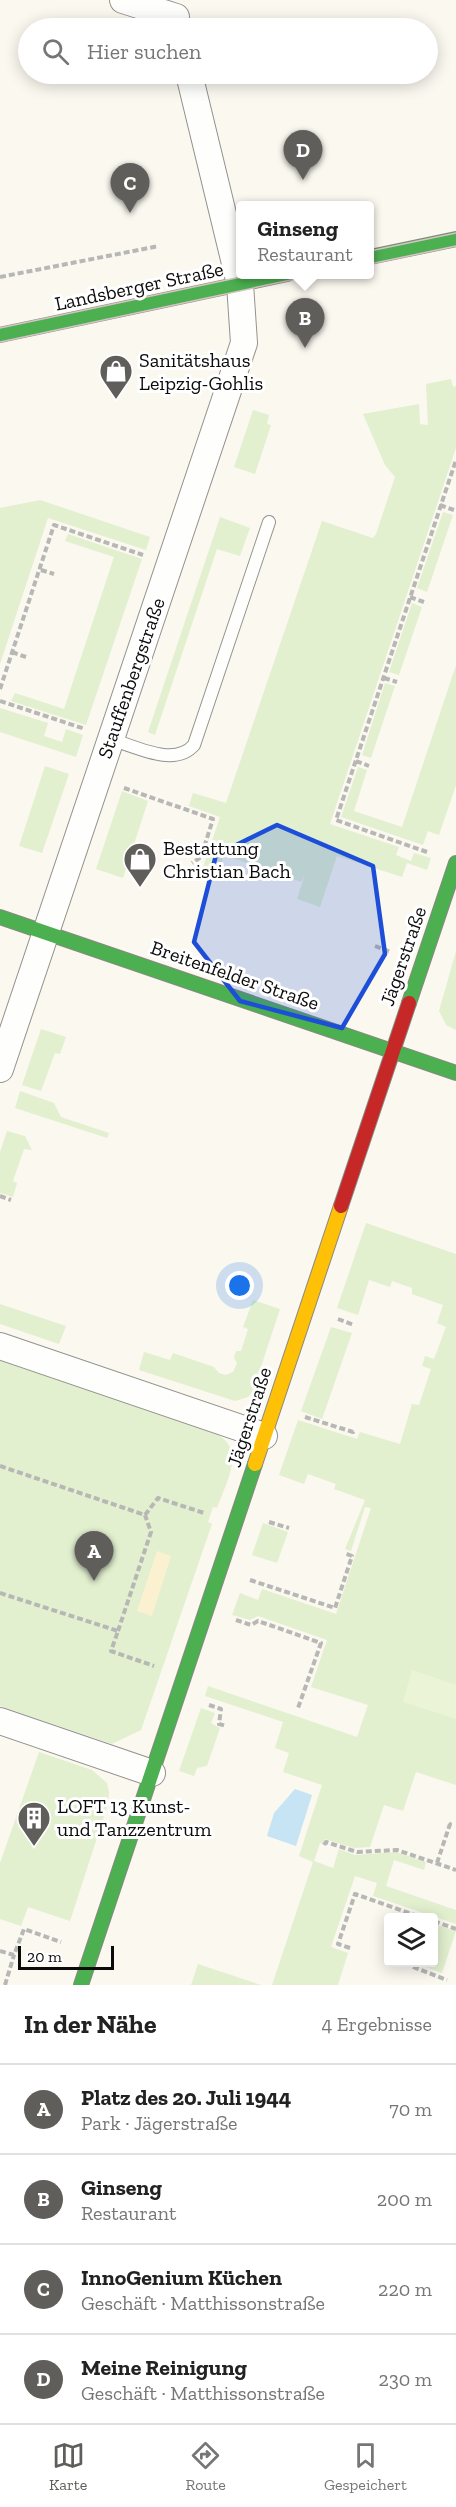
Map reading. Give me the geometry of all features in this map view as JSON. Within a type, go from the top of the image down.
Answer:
[{"type":"street","points":[[123,0],[179,15]]},
{"type":"street","name":"Stauffenbergstraße","points":[[191,84],[236,268]]},
{"type":"street","points":[[374,256],[456,239]]},
{"type":"street","name":"Stauffenbergstraße","points":[[0,1069],[46,931],[99,735],[244,343],[239,279]]},
{"type":"street","name":"Landsberger Straße","points":[[0,335],[264,279]]},
{"type":"street","name":"Jägerstraße","points":[[81,1985],[456,863]]},
{"type":"street","name":"Breitenfelder Straße","points":[[0,917],[456,1073]]},
{"type":"street","points":[[0,1346],[264,1436]]},
{"type":"street","points":[[0,1721],[152,1773]]},
{"type":"lane","points":[[99,735],[173,756],[185,754],[194,745],[269,522]]},
{"type":"path","points":[[0,277],[159,246]]},
{"type":"path","points":[[436,854],[336,820],[456,460]]},
{"type":"path","points":[[440,506],[454,510]]},
{"type":"path","points":[[0,689],[54,525],[148,556]]},
{"type":"path","points":[[40,570],[54,574]]},
{"type":"path","points":[[410,597],[424,602]]},
{"type":"path","points":[[12,652],[26,657]]},
{"type":"path","points":[[384,678],[397,682]]},
{"type":"path","points":[[0,701],[99,735]]},
{"type":"path","points":[[356,761],[369,766]]},
{"type":"path","points":[[118,786],[213,819],[201,857],[192,863]]},
{"type":"path","points":[[375,946],[401,955]]},
{"type":"path","points":[[0,1196],[11,1200]]},
{"type":"path","points":[[334,1318],[354,1325]]},
{"type":"path","points":[[300,1415],[353,1432],[354,1429]]},
{"type":"path","points":[[0,1466],[146,1515]]},
{"type":"path","points":[[146,1515],[158,1498],[208,1514]]},
{"type":"path","points":[[146,1515],[151,1532],[111,1651],[156,1666]]},
{"type":"path","points":[[264,1520],[289,1528]]},
{"type":"path","points":[[245,1579],[335,1608],[352,1556],[344,1553]]},
{"type":"path","points":[[0,1593],[118,1631]]},
{"type":"path","points":[[227,1617],[251,1625],[258,1621],[321,1643],[298,1708]]},
{"type":"path","points":[[206,1704],[221,1709],[219,1724],[226,1726]]},
{"type":"path","points":[[437,1863],[450,1824],[447,1823]]},
{"type":"path","points":[[324,1845],[326,1842],[357,1852],[397,1850],[456,1870]]},
{"type":"path","points":[[350,1948],[338,1944],[355,1894],[411,1913]]},
{"type":"path","points":[[438,1922],[456,1929]]},
{"type":"path","points":[[5,1985],[24,1929],[68,1944]]},
{"type":"path","points":[[0,1951],[15,1955]]},
{"type":"path","points":[[413,1967],[447,1980]]},
{"type":"highlighted area","points":[[277,825],[373,866],[385,954],[342,1028],[240,1001],[194,942],[216,855]]},
{"type":"green space","points":[[451,379],[453,387],[456,386],[456,448],[330,824],[399,847],[396,855],[411,861],[414,853],[431,858],[427,870],[407,863],[402,877],[337,856],[320,907],[297,899],[305,874],[301,882],[224,855],[217,875],[202,870],[220,817],[189,806],[193,793],[226,803],[322,521],[373,538],[376,534],[395,477],[385,465],[363,414],[419,404],[420,424],[428,425],[426,384]]},
{"type":"green space","points":[[253,410],[269,415],[267,424],[271,425],[255,474],[234,467]]},
{"type":"green space","points":[[40,500],[150,537],[146,550],[48,518],[0,664],[0,508]]},
{"type":"green space","points":[[443,512],[453,515],[427,592],[417,588]]},
{"type":"green space","points":[[220,517],[250,528],[240,556],[217,549],[155,735],[148,732]]},
{"type":"green space","points":[[68,534],[142,559],[86,725],[11,701],[15,693],[64,709],[114,557],[65,541]]},
{"type":"green space","points":[[412,603],[422,607],[399,675],[389,672]]},
{"type":"green space","points":[[456,665],[456,785],[439,835],[428,831],[423,845],[341,817],[358,767],[367,770],[354,811],[402,827]]},
{"type":"green space","points":[[385,683],[395,686],[371,758],[362,755]]},
{"type":"green space","points":[[0,708],[48,723],[44,736],[62,742],[66,729],[83,735],[76,757],[0,732]]},
{"type":"green space","points":[[45,766],[69,774],[42,853],[19,846]]},
{"type":"green space","points":[[122,791],[148,801],[123,878],[96,869]]},
{"type":"green space","points":[[456,951],[456,1030],[446,1025],[439,1011]]},
{"type":"green space","points":[[41,1029],[66,1037],[60,1054],[55,1053],[41,1091],[22,1085]]},
{"type":"green space","points":[[20,1091],[54,1103],[61,1117],[109,1133],[107,1138],[15,1108]]},
{"type":"green space","points":[[7,1131],[25,1136],[32,1150],[24,1149],[13,1181],[17,1183],[13,1197],[0,1193],[0,1152]]},
{"type":"green space","points":[[366,1223],[456,1254],[456,1785],[416,1772],[403,1811],[384,1805],[370,1847],[354,1848],[325,1839],[323,1844],[320,1843],[314,1861],[333,1868],[339,1849],[355,1855],[396,1852],[426,1862],[424,1870],[394,1860],[386,1886],[456,1910],[456,1924],[438,1918],[438,1913],[423,1913],[373,1896],[377,1883],[355,1876],[331,1947],[348,1953],[338,1985],[272,1985],[313,1862],[299,1856],[322,1785],[283,1772],[289,1753],[275,1748],[283,1722],[205,1696],[208,1686],[357,1737],[368,1705],[311,1687],[327,1640],[258,1616],[250,1620],[232,1615],[240,1593],[258,1600],[262,1589],[336,1614],[371,1508],[365,1507],[351,1551],[345,1549],[365,1500],[334,1489],[336,1484],[308,1474],[304,1484],[279,1475],[298,1420],[357,1439],[360,1432],[400,1444],[412,1404],[419,1405],[431,1369],[422,1366],[425,1356],[434,1359],[446,1327],[437,1323],[443,1305],[412,1294],[412,1288],[392,1281],[390,1287],[369,1280],[358,1315],[337,1308]]},
{"type":"green space","points":[[253,1300],[280,1309],[253,1391],[248,1397],[235,1401],[139,1370],[144,1352],[170,1360],[173,1353],[214,1367],[219,1373],[226,1375],[233,1372],[237,1363],[234,1358],[236,1351],[241,1351],[248,1329],[243,1327]]},
{"type":"green space","points":[[0,1304],[66,1326],[59,1344],[0,1324]]},
{"type":"green space","points":[[331,1327],[352,1333],[322,1419],[301,1411]]},
{"type":"green space","points":[[0,1359],[210,1431],[222,1437],[229,1445],[232,1454],[229,1475],[217,1508],[213,1507],[208,1522],[212,1524],[141,1730],[112,1744],[0,1706]]},
{"type":"green space","points":[[263,1523],[288,1532],[277,1563],[252,1555]]},
{"type":"green space","points":[[412,1670],[456,1685],[456,1719],[403,1702]]},
{"type":"green space","points":[[201,1708],[215,1713],[211,1723],[220,1728],[207,1766],[197,1768],[194,1776],[179,1771]]},
{"type":"green space","points":[[39,1752],[92,1770],[107,1783],[108,1804],[70,1921],[28,1907],[21,1926],[0,1919],[0,1863]]},
{"type":"green space","points":[[438,1925],[456,1931],[442,1973],[426,1967],[438,1967]]},
{"type":"green space","points":[[198,1964],[261,1985],[191,1985]]},
{"type":"sand","points":[[157,1551],[171,1556],[152,1616],[137,1611]]},
{"type":"water","points":[[295,1789],[312,1795],[296,1846],[267,1836],[274,1813]]},
{"type":"tram line","points":[[374,250],[456,233]]},
{"type":"tram line","points":[[374,263],[456,246]]},
{"type":"tram line","points":[[0,328],[236,278]]},
{"type":"tram line","points":[[0,342],[296,279]]},
{"type":"traffic: fast","points":[[374,256],[456,239]]},
{"type":"traffic: fast","points":[[0,335],[263,279]]},
{"type":"traffic: fast","points":[[409,1003],[456,863]]},
{"type":"traffic: fast","points":[[0,917],[456,1073]]},
{"type":"traffic: fast","points":[[81,1985],[255,1464]]},
{"type":"traffic: slow","points":[[255,1464],[341,1206]]},
{"type":"traffic: jam","points":[[341,1206],[409,1003]]},
{"type":"place","name":"Meine Reinigung","points":[[303,180]]},
{"type":"place","name":"InnoGenium Küchen","points":[[130,213]]},
{"type":"place","name":"Ginseng","points":[[305,348]]},
{"type":"place","name":"Sanitätshaus Leipzig-Gohlis","points":[[116,400]]},
{"type":"place","name":"Bestattung Christian Bach","points":[[140,888]]},
{"type":"place","name":"Platz des 20. Juli 1944","points":[[94,1581]]},
{"type":"place","name":"LOFT 13 Kunst- und Tanzzentrum","points":[[34,1847]]}]
